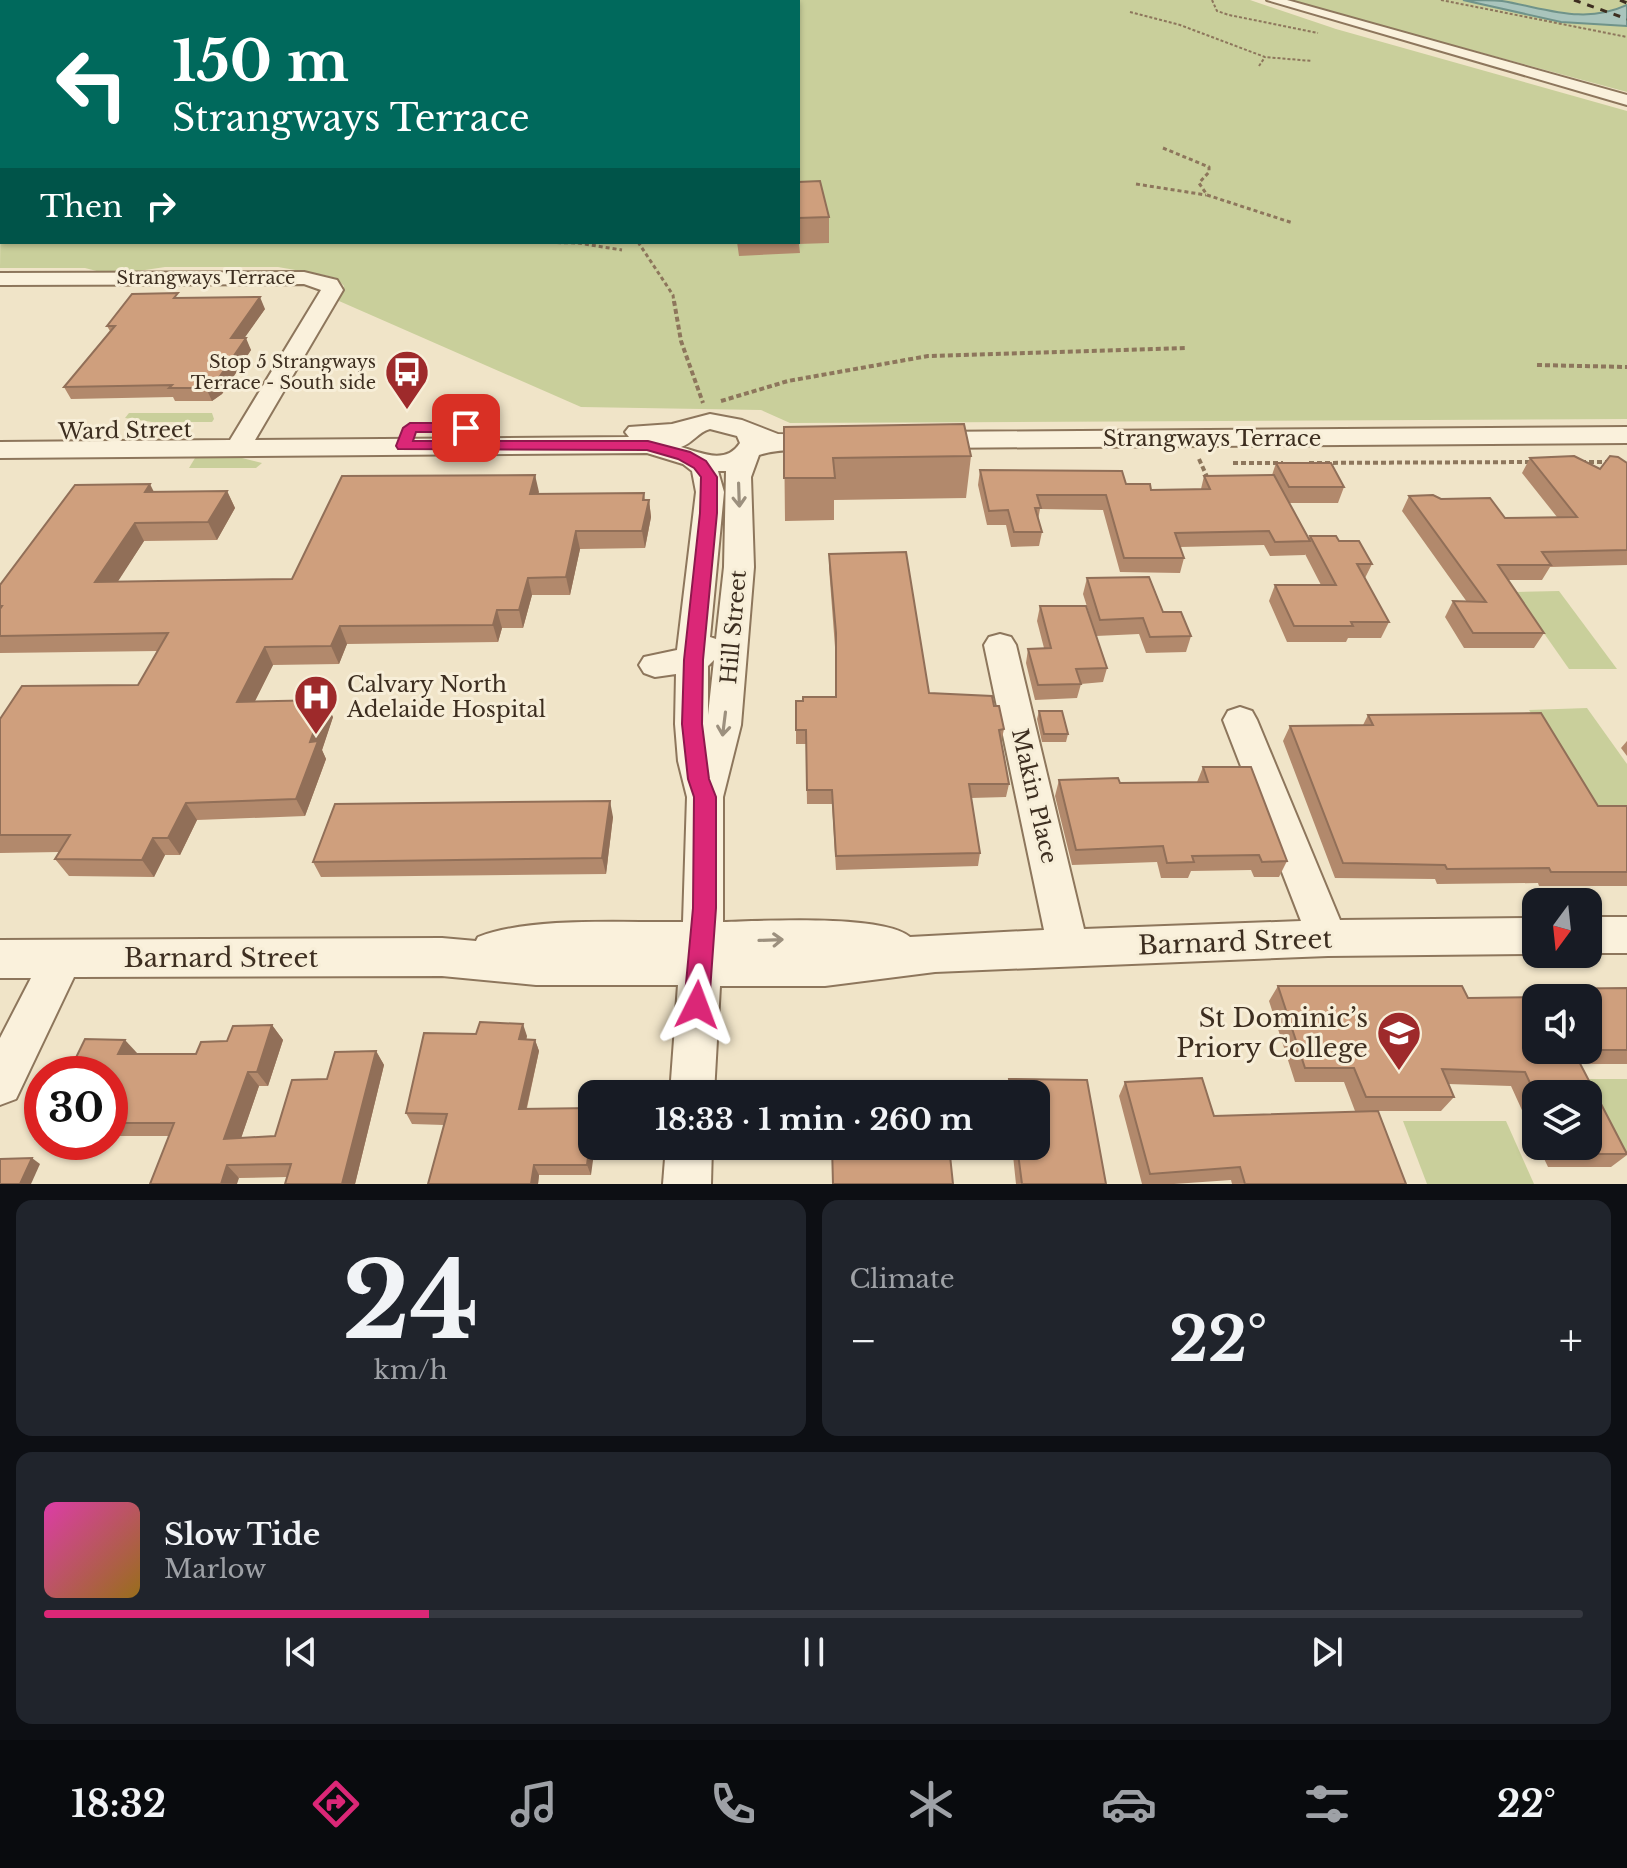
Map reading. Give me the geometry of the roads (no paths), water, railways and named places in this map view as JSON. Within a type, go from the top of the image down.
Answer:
[{"type":"street","points":[[1273,0],[1627,100]]},
{"type":"street","name":"Strangways Terrace","points":[[0,279],[304,278],[330,284],[331,295],[245,437]]},
{"type":"street","points":[[245,437],[555,437],[666,433],[723,421],[748,445]]},
{"type":"street","points":[[689,458],[679,443],[692,427]]},
{"type":"street","name":"Ward Street","points":[[0,432],[88,440]]},
{"type":"street","points":[[1615,435],[1627,460]]},
{"type":"street","name":"Strangways Terrace","points":[[907,440],[1615,435]]},
{"type":"street","name":"Ward Street","points":[[0,450],[88,440],[245,437]]},
{"type":"street","points":[[555,437],[648,445],[715,464],[748,445],[844,440]]},
{"type":"street","name":"Hill Street","points":[[693,1080],[705,797],[724,725],[739,567],[738,477],[748,445]]},
{"type":"street","name":"Hill Street","points":[[689,458],[704,468],[709,477],[692,724],[699,779],[705,797]]},
{"type":"street","points":[[707,534],[739,534]]},
{"type":"street","points":[[655,665],[694,660],[716,636],[720,586],[739,567]]},
{"type":"street","name":"Makin Place","points":[[1000,645],[1068,948]]},
{"type":"street","points":[[1240,720],[1328,938]]},
{"type":"street","points":[[1602,935],[1627,935]]},
{"type":"street","name":"Barnard Street","points":[[0,959],[442,957],[536,966],[700,954],[825,967],[935,953],[1328,938],[1522,936]]},
{"type":"street","points":[[0,1083],[63,958]]},
{"type":"street","points":[[687,1184],[688,1160]]},
{"type":"water","points":[[1463,0],[1502,1],[1580,14],[1611,11],[1627,5],[1627,26],[1561,22]]},
{"type":"railway","points":[[1574,0],[1627,19]]},
{"type":"railway","points":[[1620,0],[1627,3]]},
{"type":"place","name":"Stop 5 Strangways Terrace - South side","points":[[407,411]]},
{"type":"place","name":"Calvary North Adelaide Hospital","points":[[316,736]]},
{"type":"place","name":"St Dominic’s Priory College","points":[[1399,1072]]}]
